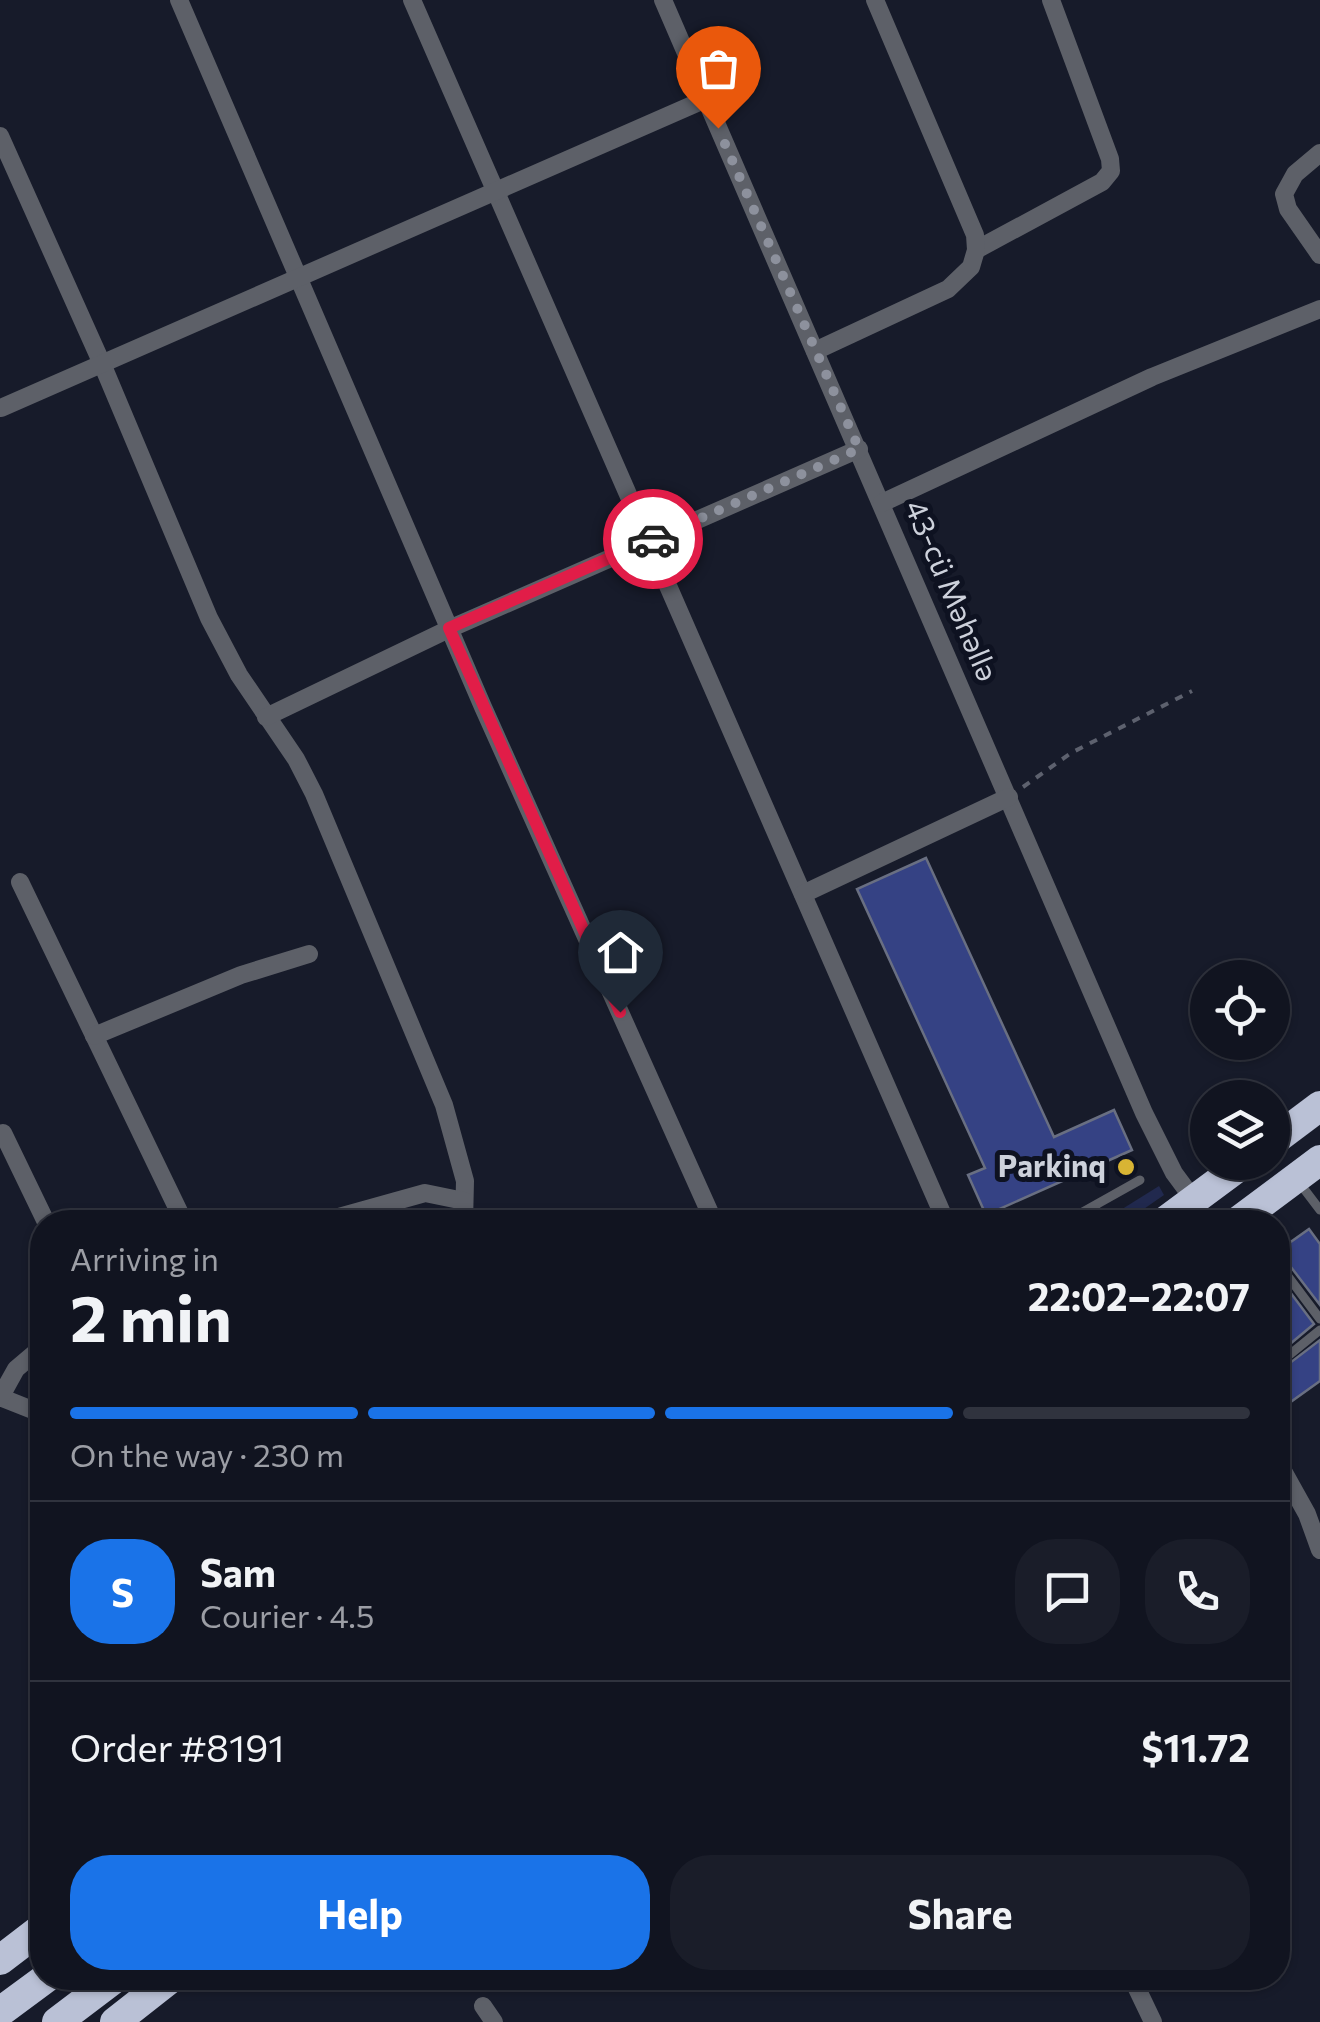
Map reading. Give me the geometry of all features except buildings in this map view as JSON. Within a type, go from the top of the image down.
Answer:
[{"type":"highway","points":[[1290,1128],[1320,1106]]},
{"type":"highway","points":[[1255,1210],[1308,1170]]},
{"type":"highway","points":[[1180,1210],[1221,1180]]},
{"type":"highway","points":[[0,1960],[30,1937]]},
{"type":"highway","points":[[0,2012],[30,1990]]},
{"type":"highway","points":[[57,2022],[99,1990]]},
{"type":"highway","points":[[115,2022],[156,1990]]},
{"type":"street","points":[[179,0],[449,628],[709,1210]]},
{"type":"street","points":[[412,0],[941,1210]]},
{"type":"street","points":[[815,350],[948,288],[971,267],[976,250],[975,235],[875,0]]},
{"type":"street","points":[[976,250],[1102,182],[1111,171],[1052,0]]},
{"type":"street","name":"43-cü Məhəllə","points":[[665,1],[1160,1148],[1194,1200]]},
{"type":"street","points":[[2,408],[706,99]]},
{"type":"street","points":[[0,136],[104,366],[209,618],[314,794],[444,1105],[462,1164],[464,1210]]},
{"type":"street","points":[[1320,154],[1296,174],[1284,194],[1288,208],[1320,255]]},
{"type":"street","points":[[882,503],[1152,378],[1320,309]]},
{"type":"street","points":[[266,717],[449,628],[859,449]]},
{"type":"street","points":[[802,894],[1008,797]]},
{"type":"street","points":[[20,882],[178,1210]]},
{"type":"street","points":[[94,1036],[240,975],[310,954]]},
{"type":"street","points":[[3,1133],[40,1210]]},
{"type":"street","points":[[364,1210],[425,1193],[464,1201]]},
{"type":"street","points":[[30,1357],[16,1369],[0,1398],[30,1409]]},
{"type":"street","points":[[1290,1484],[1320,1550]]},
{"type":"street","points":[[1138,1990],[1154,2022]]},
{"type":"lane","points":[[1308,1170],[1320,1210]]},
{"type":"lane","points":[[1086,1210],[1140,1180]]},
{"type":"lane","points":[[1093,1206],[1097,1210]]},
{"type":"lane","points":[[1290,1279],[1320,1319]]},
{"type":"lane","points":[[1290,1354],[1320,1330]]},
{"type":"path","points":[[1008,797],[1071,753],[1192,691]]},
{"type":"shaded area","points":[[1159,1186],[1164,1195],[1142,1210],[1121,1210]]},
{"type":"way so far","points":[[653,539],[859,449],[718,128]]},
{"type":"place","name":"Parkinq","points":[[1126,1167]]},
{"type":"route","points":[[620,1012],[449,628],[653,539]]}]
